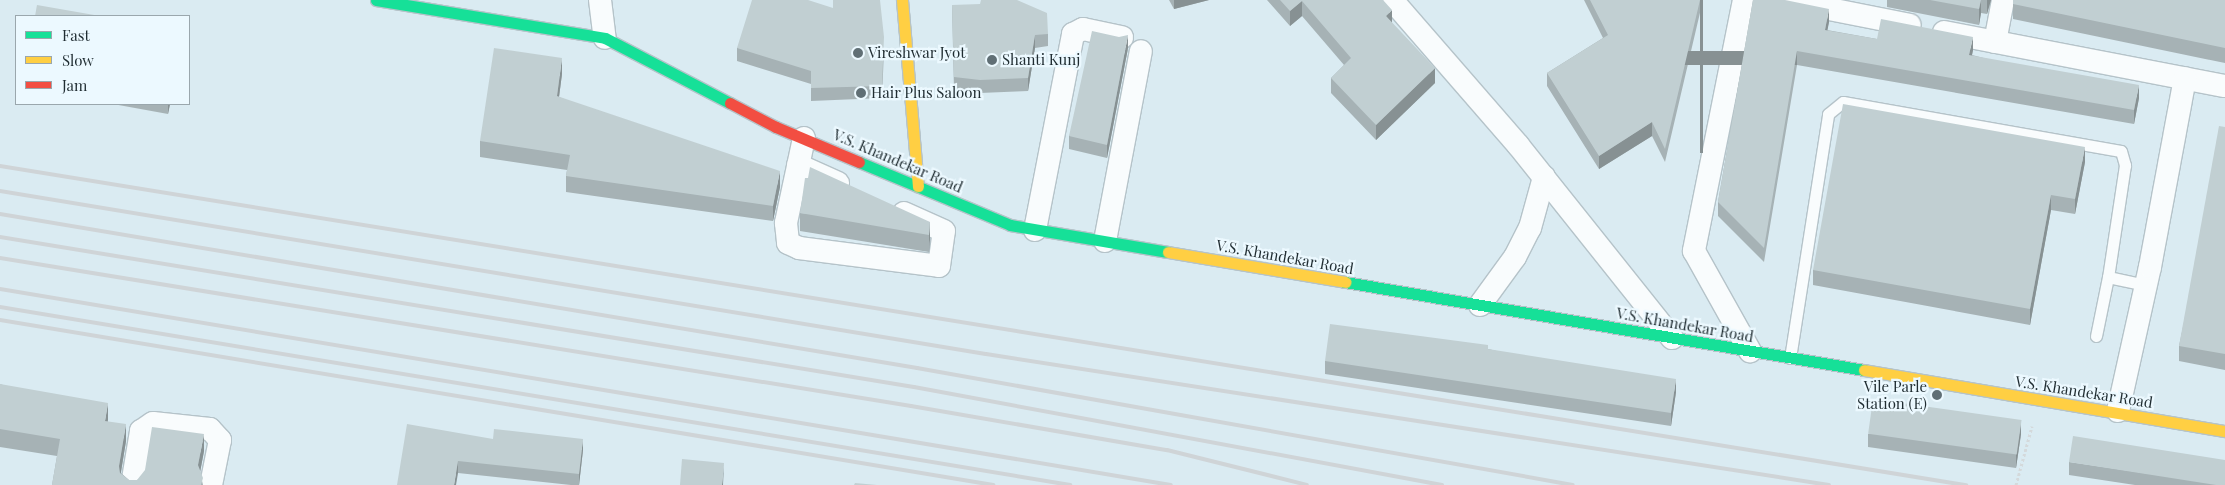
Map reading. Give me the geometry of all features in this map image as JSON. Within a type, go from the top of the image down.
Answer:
[{"type":"street","name":"V.S. Khandekar Road","points":[[376,0],[605,38],[804,138],[1010,225],[1790,358],[2118,411],[2225,431]]},
{"type":"street","points":[[600,0],[605,38]]},
{"type":"street","points":[[902,0],[918,186]]},
{"type":"street","points":[[1392,0],[1544,177],[1672,338]]},
{"type":"street","points":[[1744,0],[1694,251],[1750,351]]},
{"type":"street","points":[[1784,0],[1860,7],[1995,42],[2225,86]]},
{"type":"street","points":[[1995,42],[2003,0]]},
{"type":"street","points":[[1035,230],[1073,34],[1083,30],[1122,37]]},
{"type":"street","points":[[1105,241],[1141,51]]},
{"type":"street","points":[[2118,411],[2146,285],[2186,78]]},
{"type":"street","points":[[804,138],[785,235],[788,243],[794,247],[939,266],[946,198]]},
{"type":"street","points":[[798,165],[858,192]]},
{"type":"street","points":[[1480,305],[1515,256],[1530,228],[1544,177]]},
{"type":"street","points":[[884,204],[944,231]]},
{"type":"street","points":[[132,485],[141,431],[153,423],[210,429],[220,440],[210,485]]},
{"type":"lane","points":[[1790,358],[1828,114],[1843,102],[2121,151],[2125,165],[2108,277],[2096,336]]},
{"type":"lane","points":[[2108,277],[2146,285]]},
{"type":"path","points":[[2016,485],[2032,423]]},
{"type":"building","points":[[752,0],[808,0],[833,8],[833,0],[880,0],[884,37],[882,86],[811,88],[811,71],[737,48]]},
{"type":"building","name":"Shanti Kunj","points":[[981,0],[1017,0],[1047,13],[1048,34],[1035,35],[1028,78],[980,80],[954,77],[952,5],[980,4]]},
{"type":"building","points":[[1280,0],[1383,0],[1392,10],[1386,16],[1435,68],[1376,125],[1331,78],[1351,58],[1302,1],[1290,11]]},
{"type":"building","points":[[1590,0],[1700,0],[1665,149],[1652,122],[1599,156],[1547,73],[1608,35]]},
{"type":"building","points":[[1753,0],[1785,0],[1829,9],[1825,30],[1877,39],[1881,19],[1973,37],[1969,55],[2139,85],[2134,110],[1797,51],[1764,248],[1718,202]]},
{"type":"building","points":[[1930,0],[1981,0],[1979,9]]},
{"type":"building","points":[[2013,0],[2225,0],[2225,48],[2013,4]]},
{"type":"building","points":[[37,5],[94,15],[35,15]]},
{"type":"building","points":[[1092,31],[1119,37],[1128,35],[1107,145],[1069,136]]},
{"type":"building","points":[[494,48],[562,58],[557,96],[780,171],[773,206],[566,176],[570,155],[480,141]]},
{"type":"building","points":[[1843,104],[2085,147],[2075,199],[2051,195],[2030,309],[1813,270]]},
{"type":"building","points":[[2219,126],[2225,127],[2225,354],[2179,346]]},
{"type":"building","points":[[810,167],[930,222],[929,235],[800,213],[805,178],[808,178]]},
{"type":"building","points":[[1330,324],[1488,345],[1488,349],[1676,379],[1671,413],[1325,361]]},
{"type":"building","points":[[0,384],[108,403],[105,421],[126,424],[119,466],[120,473],[129,480],[137,480],[145,470],[152,427],[204,434],[198,465],[203,478],[201,485],[52,485],[60,439],[0,429]]},
{"type":"building","points":[[1873,399],[2022,420],[2017,455],[1868,434]]},
{"type":"building","points":[[407,424],[493,439],[494,429],[583,439],[579,474],[458,461],[454,485],[397,485]]},
{"type":"building","points":[[2073,436],[2225,460],[2225,485],[2069,462]]},
{"type":"building","points":[[682,459],[724,463],[722,485],[680,485]]},
{"type":"building","points":[[855,483],[877,485],[854,485]]},
{"type":"railway","points":[[0,166],[1966,485]]},
{"type":"railway","points":[[0,191],[986,354],[1829,485]]},
{"type":"railway","points":[[0,214],[917,368],[1573,485]]},
{"type":"railway","points":[[0,237],[914,387],[1442,485]]},
{"type":"railway","points":[[0,258],[911,406],[1167,450],[1307,485]]},
{"type":"railway","points":[[0,289],[1171,485]]},
{"type":"railway","points":[[0,307],[1070,485]]},
{"type":"railway","points":[[0,320],[993,485]]},
{"type":"traffic: fast","points":[[376,0],[605,38],[730,103]]},
{"type":"traffic: fast","points":[[859,162],[1010,225],[1168,252]]},
{"type":"traffic: fast","points":[[1345,282],[1864,370]]},
{"type":"traffic: slow","points":[[902,0],[918,186]]},
{"type":"traffic: slow","points":[[1168,252],[1345,282]]},
{"type":"traffic: slow","points":[[1864,370],[2225,431]]},
{"type":"traffic: jam","points":[[730,103],[776,127],[859,162]]},
{"type":"place","name":"Vireshwar Jyot","points":[[858,53]]},
{"type":"place","name":"Shanti Kunj","points":[[992,60]]},
{"type":"place","name":"Hair Plus Saloon","points":[[861,93]]},
{"type":"place","name":"Vile Parle Station (E)","points":[[1937,395]]}]
